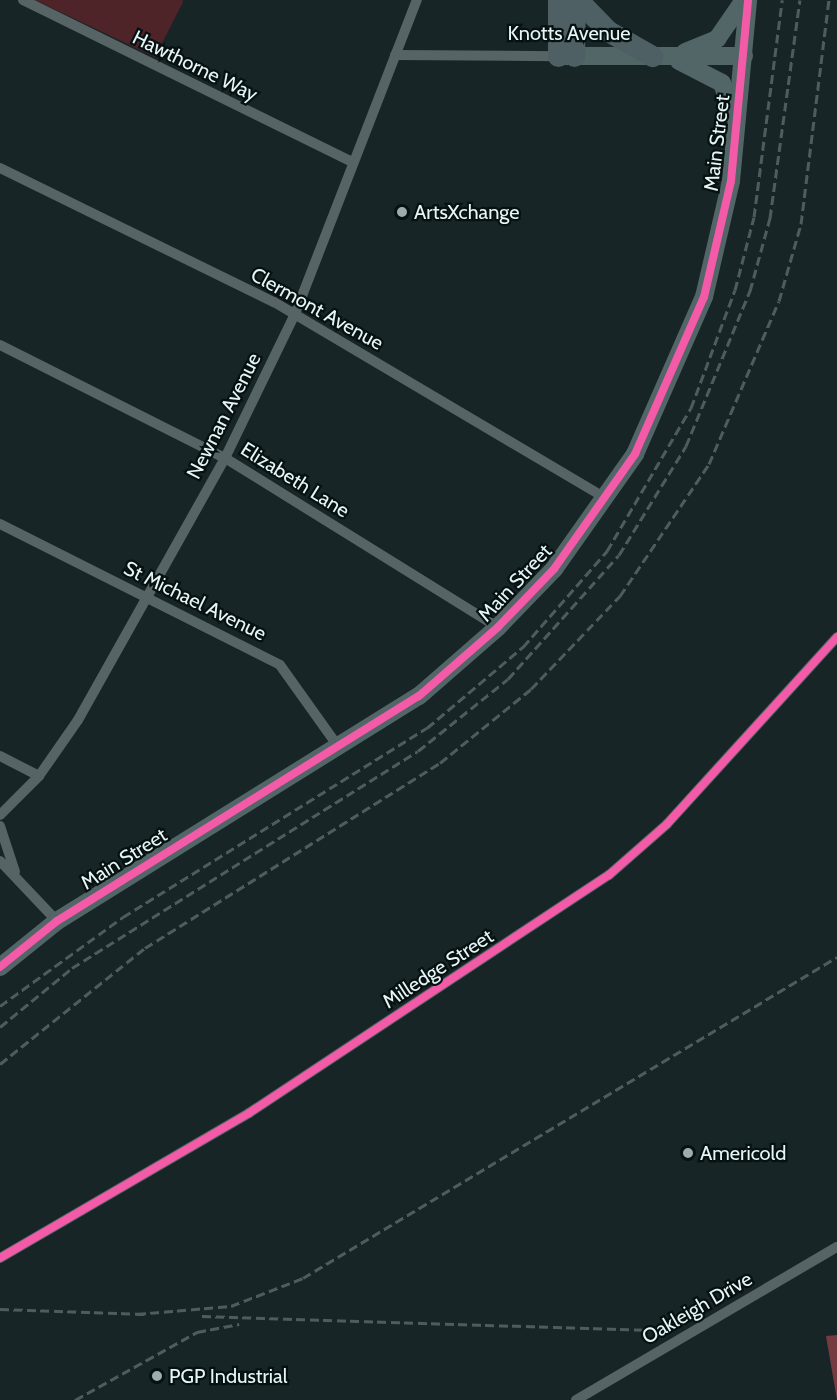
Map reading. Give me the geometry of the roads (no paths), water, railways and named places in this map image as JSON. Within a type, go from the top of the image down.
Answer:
[{"type":"highway","points":[[558,0],[566,56]]},
{"type":"highway","points":[[566,56],[577,0]]},
{"type":"highway","points":[[577,0],[608,32],[663,56]]},
{"type":"main road","points":[[663,56],[717,39],[746,0]]},
{"type":"main road","name":"Main Street","points":[[0,967],[57,921],[340,749],[419,696],[498,627],[554,568],[607,499],[657,414],[687,347],[718,246],[737,128],[744,56],[746,0]]},
{"type":"main road","name":"Knotts Avenue","points":[[566,56],[744,56]]},
{"type":"main road","points":[[663,56],[704,70],[722,83],[737,128]]},
{"type":"street","name":"Hawthorne Way","points":[[23,0],[352,162]]},
{"type":"street","name":"Newnan Avenue","points":[[0,815],[39,776],[149,598],[225,458],[295,314],[352,162],[417,0]]},
{"type":"street","name":"Knotts Avenue","points":[[395,56],[566,56]]},
{"type":"street","name":"Clermont Avenue","points":[[0,168],[295,314],[607,499]]},
{"type":"street","name":"Elizabeth Lane","points":[[0,345],[225,458],[498,627]]},
{"type":"street","name":"St Michael Avenue","points":[[0,524],[280,665],[340,749]]},
{"type":"street","name":"Milledge Street","points":[[0,1258],[249,1113],[609,875],[667,824],[837,637]]},
{"type":"street","points":[[0,756],[39,776]]},
{"type":"street","points":[[0,826],[15,873]]},
{"type":"street","points":[[0,861],[15,873],[57,921]]},
{"type":"street","name":"Oakleigh Drive","points":[[576,1400],[837,1247]]},
{"type":"railway","points":[[0,1006],[123,917],[427,728],[523,647],[607,551],[691,408],[735,290],[754,217],[782,0]]},
{"type":"railway","points":[[0,1027],[72,968],[418,751],[508,679],[619,555],[686,446],[750,291],[770,218],[800,0]]},
{"type":"railway","points":[[0,1064],[145,948],[440,763],[531,689],[620,596],[709,464],[779,301],[801,224],[829,0]]},
{"type":"railway","points":[[137,1314],[231,1306],[303,1278],[837,957]]},
{"type":"railway","points":[[0,1309],[145,1314]]},
{"type":"railway","points":[[202,1316],[667,1331]]},
{"type":"railway","points":[[75,1400],[197,1332],[239,1324]]},
{"type":"place","name":"ArtsXchange","points":[[402,212]]},
{"type":"place","name":"Americold","points":[[688,1153]]},
{"type":"place","name":"PGP Industrial","points":[[157,1376]]}]
